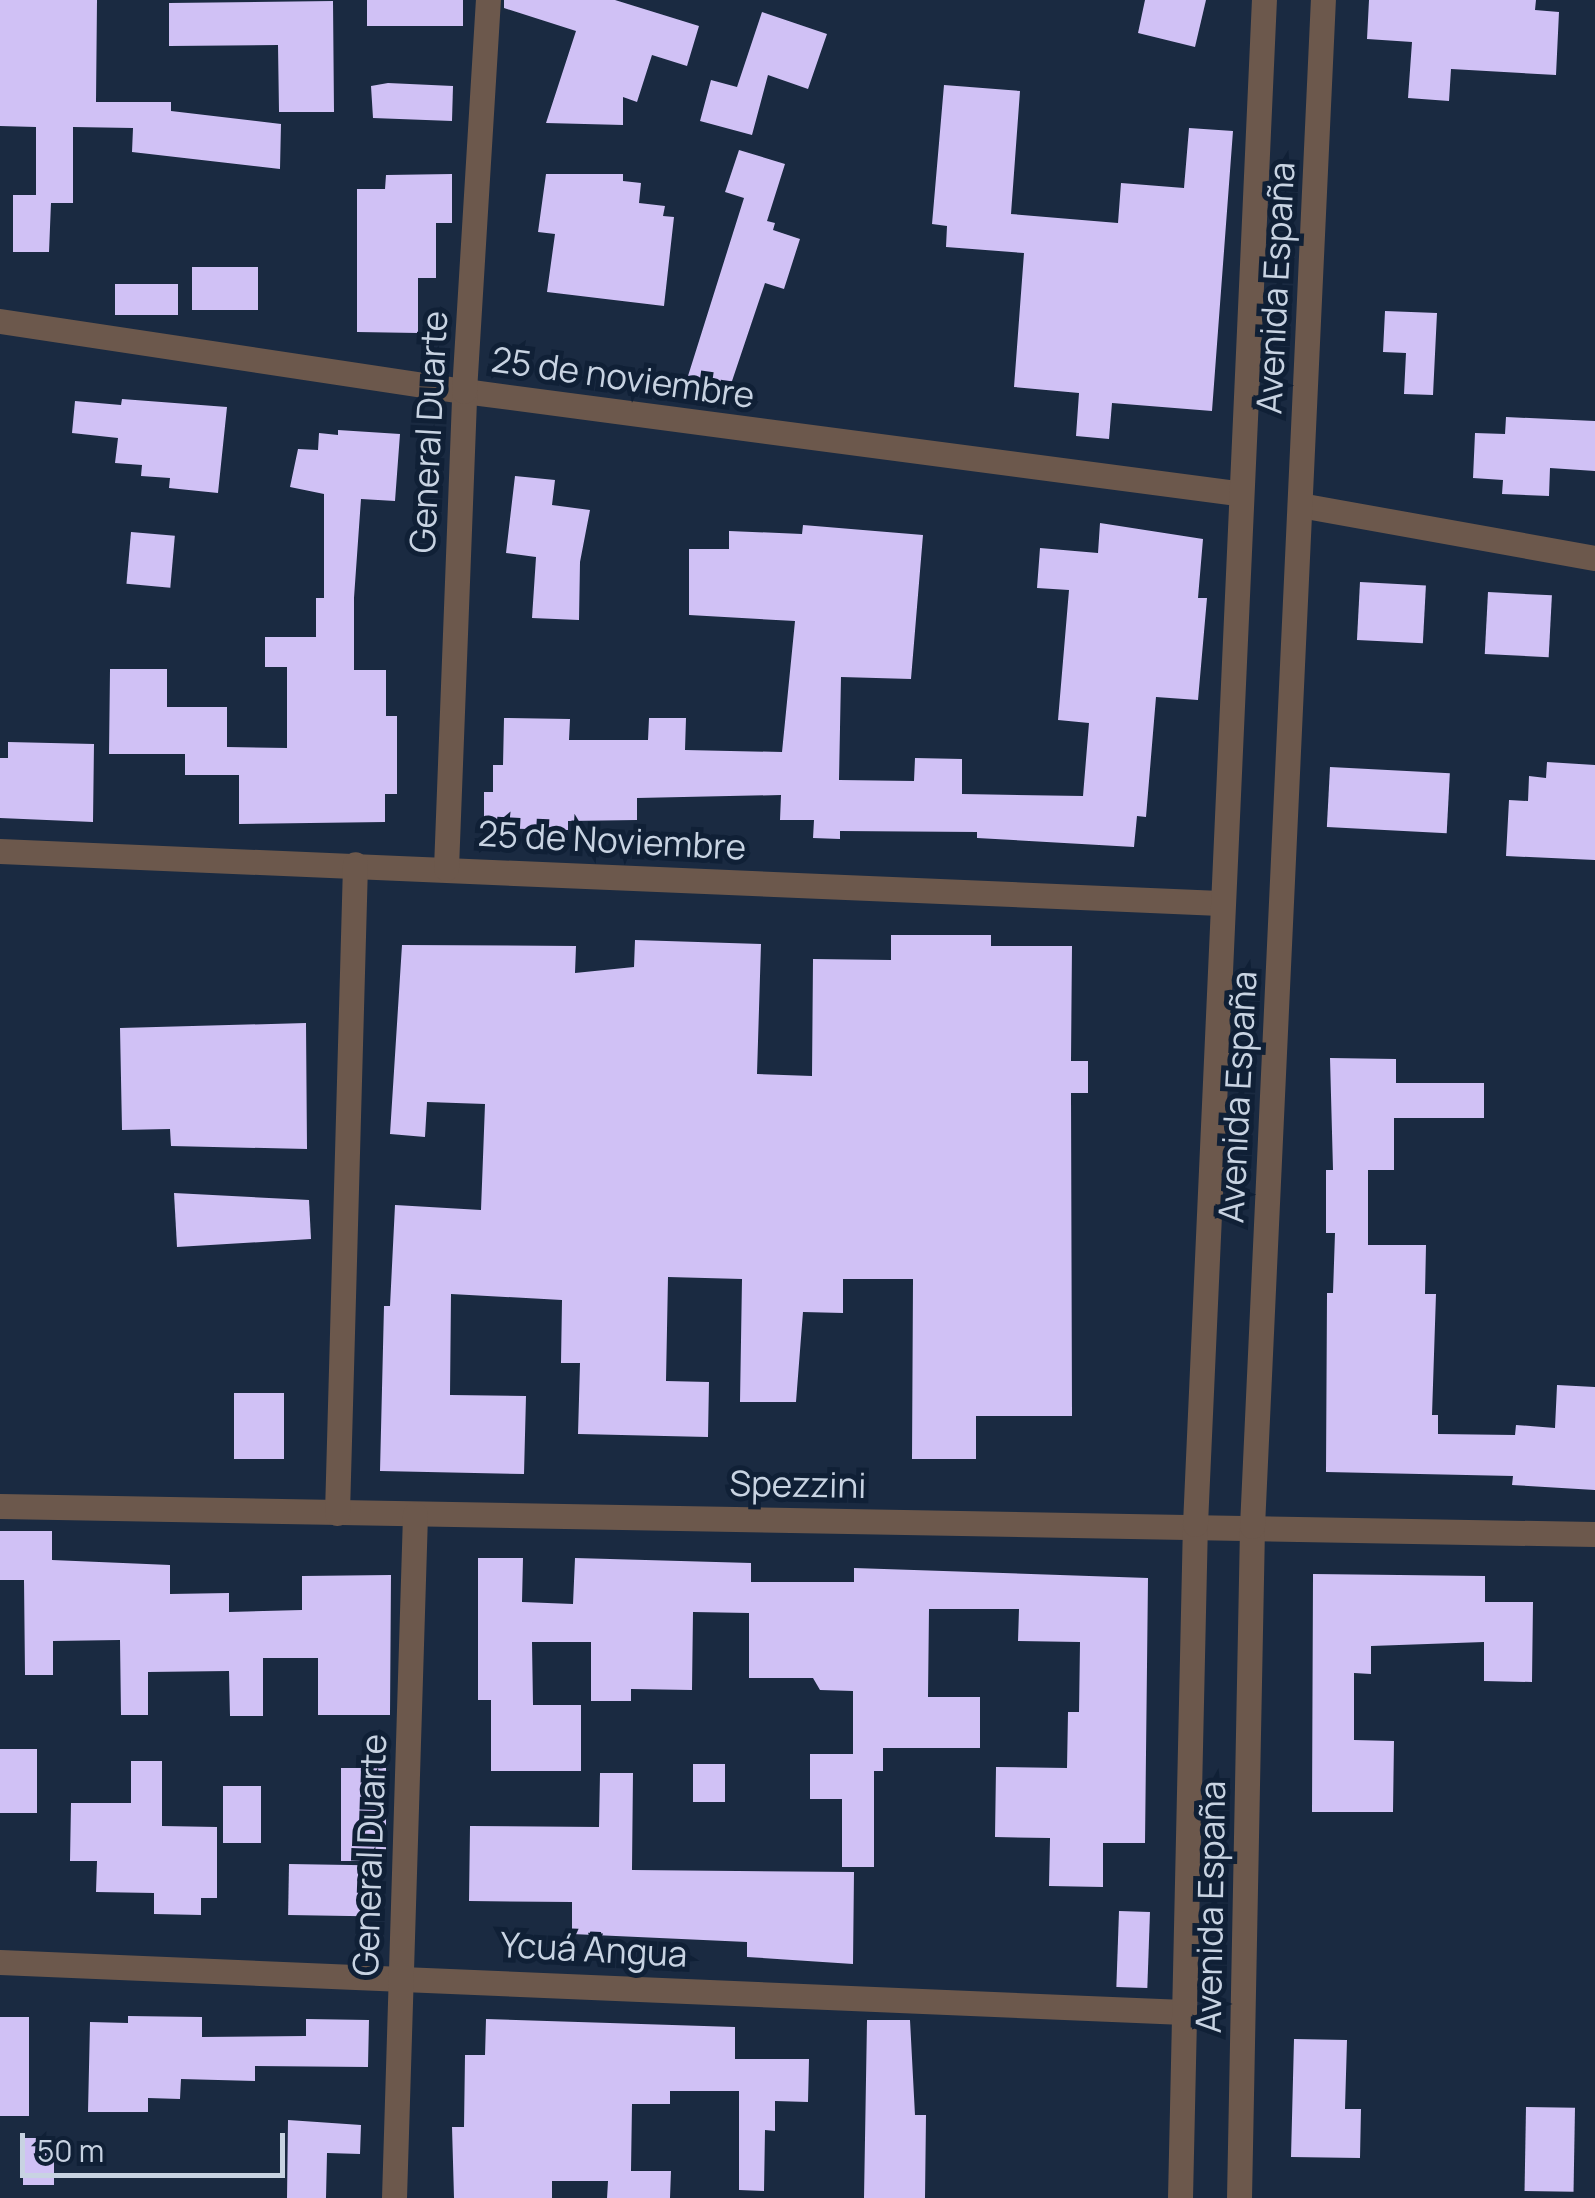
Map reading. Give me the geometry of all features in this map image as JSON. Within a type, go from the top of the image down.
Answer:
[{"type":"street","name":"General Duarte","points":[[446,868],[464,391],[488,0]]},
{"type":"street","name":"Avenida España","points":[[1180,2198],[1194,1524],[1237,493],[1264,0]]},
{"type":"street","name":"Avenida España","points":[[1239,2198],[1252,1526],[1324,0]]},
{"type":"street","name":"25 de noviembre","points":[[0,321],[464,391],[1237,493]]},
{"type":"street","points":[[1300,504],[1595,558]]},
{"type":"street","name":"25 de Noviembre","points":[[0,851],[1220,903]]},
{"type":"street","points":[[338,1512],[355,864]]},
{"type":"street","name":"Spezzini","points":[[0,1506],[1595,1534]]},
{"type":"street","name":"General Duarte","points":[[394,2198],[415,1514]]},
{"type":"street","name":"Ycuá Angua","points":[[0,1962],[400,1975],[1184,2012]]},
{"type":"building","points":[[0,0],[97,0],[96,102],[171,102],[171,111],[281,124],[280,169],[132,152],[133,128],[73,127],[73,203],[51,203],[49,252],[13,252],[13,195],[36,195],[36,127],[0,126]]},
{"type":"building","points":[[367,0],[463,0],[463,26],[367,26]]},
{"type":"building","points":[[504,0],[615,0],[699,26],[687,66],[652,55],[637,102],[623,97],[623,125],[546,123],[576,31],[504,8]]},
{"type":"building","points":[[1145,0],[1206,0],[1195,47],[1138,33]]},
{"type":"building","points":[[1369,0],[1536,0],[1535,10],[1559,12],[1556,75],[1451,69],[1449,101],[1408,98],[1412,42],[1367,39]]},
{"type":"building","points":[[333,1],[334,112],[279,112],[278,45],[169,46],[169,3]]},
{"type":"building","points":[[762,12],[827,34],[808,89],[768,75],[752,135],[700,121],[711,80],[737,87]]},
{"type":"building","points":[[944,85],[1020,91],[1011,214],[1118,223],[1121,183],[1184,188],[1189,128],[1233,131],[1212,411],[1112,403],[1109,439],[1076,436],[1079,393],[1014,387],[1024,253],[946,247],[947,226],[932,224]]},
{"type":"building","points":[[371,86],[453,86],[452,121],[373,118]]},
{"type":"building","points":[[739,150],[785,164],[767,221],[775,223],[773,230],[800,239],[784,289],[765,283],[729,390],[688,376],[744,198],[725,192]]},
{"type":"building","points":[[452,174],[452,223],[436,223],[436,278],[418,278],[418,333],[357,332],[357,189],[385,189],[386,175]]},
{"type":"building","points":[[546,174],[623,174],[623,181],[641,183],[639,203],[665,206],[663,216],[674,217],[664,306],[547,292],[555,234],[538,232]]},
{"type":"building","points":[[192,267],[258,267],[258,310],[192,310]]},
{"type":"building","points":[[115,284],[178,284],[178,315],[115,315]]},
{"type":"building","points":[[1385,311],[1437,313],[1433,395],[1404,394],[1406,353],[1383,352]]},
{"type":"building","points":[[122,399],[227,407],[218,493],[169,488],[170,478],[141,476],[142,465],[115,463],[118,438],[72,433],[75,401],[121,405]]},
{"type":"building","points":[[1506,417],[1595,421],[1595,471],[1550,468],[1549,496],[1502,494],[1503,480],[1473,478],[1475,433],[1505,434]]},
{"type":"building","points":[[338,430],[400,434],[395,501],[361,499],[354,598],[354,670],[386,670],[386,716],[397,716],[397,794],[385,794],[385,822],[239,824],[239,775],[185,775],[185,754],[109,754],[110,669],[167,669],[167,707],[227,707],[227,747],[287,748],[287,667],[265,667],[265,637],[316,637],[316,598],[324,598],[324,494],[290,487],[298,449],[318,450],[319,433],[338,435]]},
{"type":"building","points":[[515,476],[555,480],[552,505],[590,510],[580,562],[579,620],[532,618],[536,557],[506,553]]},
{"type":"building","points":[[1100,523],[1203,539],[1198,598],[1207,598],[1198,700],[1156,697],[1146,817],[1137,816],[1134,847],[977,838],[977,832],[840,831],[840,839],[813,838],[814,820],[780,820],[781,795],[637,798],[637,820],[568,821],[568,830],[484,828],[484,792],[493,792],[493,765],[503,765],[504,718],[570,719],[569,740],[648,740],[649,718],[686,718],[685,750],[782,752],[795,621],[689,615],[689,549],[729,549],[729,531],[802,534],[803,525],[923,535],[911,679],[841,677],[839,780],[914,781],[915,758],[962,759],[962,794],[1083,796],[1089,723],[1058,720],[1069,590],[1037,588],[1040,548],[1098,553]]},
{"type":"building","points":[[131,532],[175,536],[170,588],[126,584]]},
{"type":"building","points":[[1360,582],[1426,585],[1423,643],[1357,640]]},
{"type":"building","points":[[1488,592],[1552,595],[1549,657],[1485,654]]},
{"type":"building","points":[[8,742],[94,744],[93,822],[0,818],[0,758],[8,758]]},
{"type":"building","points":[[1547,762],[1595,765],[1595,860],[1506,856],[1509,800],[1528,801],[1529,776],[1546,778]]},
{"type":"building","points":[[1330,767],[1450,773],[1447,833],[1327,827]]},
{"type":"building","points":[[891,935],[991,935],[991,946],[1072,946],[1071,1061],[1088,1061],[1088,1093],[1071,1093],[1072,1416],[976,1416],[976,1459],[912,1459],[913,1279],[843,1279],[843,1313],[803,1312],[796,1402],[740,1402],[742,1279],[668,1277],[666,1381],[709,1382],[708,1437],[578,1434],[580,1363],[561,1363],[562,1300],[451,1294],[450,1395],[526,1396],[524,1474],[380,1471],[384,1306],[390,1306],[395,1205],[481,1210],[485,1104],[427,1102],[425,1137],[390,1134],[402,945],[576,946],[575,973],[634,967],[635,940],[761,944],[757,1074],[812,1076],[813,959],[891,960]]},
{"type":"building","points":[[306,1023],[307,1149],[171,1146],[170,1129],[122,1130],[120,1028]]},
{"type":"building","points":[[1330,1058],[1396,1059],[1396,1083],[1484,1083],[1484,1118],[1394,1118],[1394,1170],[1368,1170],[1368,1245],[1426,1245],[1425,1294],[1436,1294],[1432,1415],[1438,1415],[1438,1434],[1515,1435],[1516,1425],[1555,1428],[1557,1385],[1595,1387],[1595,1490],[1512,1485],[1513,1476],[1326,1472],[1327,1293],[1333,1293],[1335,1233],[1326,1233],[1326,1170],[1333,1170]]},
{"type":"building","points":[[174,1193],[309,1200],[311,1239],[177,1247]]},
{"type":"building","points":[[234,1393],[284,1393],[284,1459],[234,1459]]},
{"type":"building","points":[[0,1531],[52,1531],[52,1560],[170,1565],[170,1594],[229,1593],[229,1612],[302,1610],[302,1576],[391,1575],[390,1715],[318,1715],[318,1658],[263,1658],[263,1716],[230,1716],[229,1671],[148,1672],[148,1715],[121,1715],[120,1640],[53,1641],[53,1675],[25,1675],[24,1580],[0,1580]]},
{"type":"building","points":[[478,1558],[523,1558],[522,1602],[573,1604],[575,1558],[751,1563],[751,1582],[854,1582],[854,1568],[1148,1578],[1145,1843],[1103,1843],[1103,1887],[1049,1886],[1050,1838],[995,1837],[996,1767],[1067,1768],[1068,1712],[1079,1712],[1080,1642],[1018,1641],[1019,1609],[929,1609],[928,1697],[980,1697],[980,1748],[883,1748],[883,1771],[874,1771],[874,1867],[842,1867],[842,1799],[810,1799],[810,1754],[853,1754],[853,1691],[820,1690],[813,1678],[749,1678],[749,1613],[693,1612],[692,1690],[631,1689],[631,1701],[591,1701],[591,1642],[532,1642],[533,1705],[581,1705],[581,1771],[491,1771],[491,1700],[478,1700]]},
{"type":"building","points":[[1313,1574],[1485,1576],[1485,1602],[1533,1602],[1532,1682],[1484,1681],[1484,1642],[1371,1646],[1371,1674],[1354,1673],[1354,1740],[1394,1741],[1393,1812],[1312,1812]]},
{"type":"building","points":[[0,1749],[37,1749],[37,1813],[0,1813]]},
{"type":"building","points":[[131,1761],[162,1761],[162,1826],[217,1827],[217,1898],[201,1898],[201,1915],[154,1914],[154,1893],[96,1892],[97,1861],[70,1861],[71,1803],[131,1803]]},
{"type":"building","points":[[693,1764],[725,1764],[725,1802],[693,1802]]},
{"type":"building","points":[[341,1768],[386,1768],[386,1861],[341,1861]]},
{"type":"building","points":[[600,1773],[633,1773],[632,1870],[854,1872],[853,1964],[747,1957],[747,1942],[572,1934],[572,1902],[469,1901],[470,1826],[599,1827]]},
{"type":"building","points":[[223,1786],[261,1786],[261,1843],[223,1843]]},
{"type":"building","points":[[289,1864],[365,1865],[364,1916],[288,1915]]},
{"type":"building","points":[[1119,1911],[1150,1912],[1147,1988],[1116,1987]]},
{"type":"building","points":[[128,2016],[202,2017],[202,2037],[306,2036],[306,2019],[369,2020],[368,2067],[255,2066],[255,2081],[181,2079],[180,2099],[148,2098],[148,2112],[88,2112],[90,2022],[128,2023]]},
{"type":"building","points":[[0,2017],[29,2017],[29,2116],[0,2116]]},
{"type":"building","points":[[486,2019],[735,2027],[735,2059],[809,2059],[808,2102],[775,2101],[775,2131],[765,2130],[764,2191],[739,2190],[739,2091],[670,2091],[670,2104],[632,2104],[631,2171],[671,2171],[670,2198],[607,2198],[608,2181],[552,2181],[552,2198],[454,2198],[452,2127],[464,2127],[465,2055],[485,2055]]},
{"type":"building","points":[[867,2020],[910,2020],[915,2115],[926,2115],[925,2198],[864,2198]]},
{"type":"building","points":[[1294,2039],[1347,2040],[1345,2109],[1361,2109],[1360,2158],[1291,2157]]},
{"type":"building","points":[[1526,2107],[1575,2108],[1574,2192],[1525,2191]]},
{"type":"building","points":[[288,2120],[361,2125],[360,2154],[327,2153],[326,2198],[287,2198]]},
{"type":"building","points":[[23,2138],[54,2138],[54,2185],[23,2185]]}]
